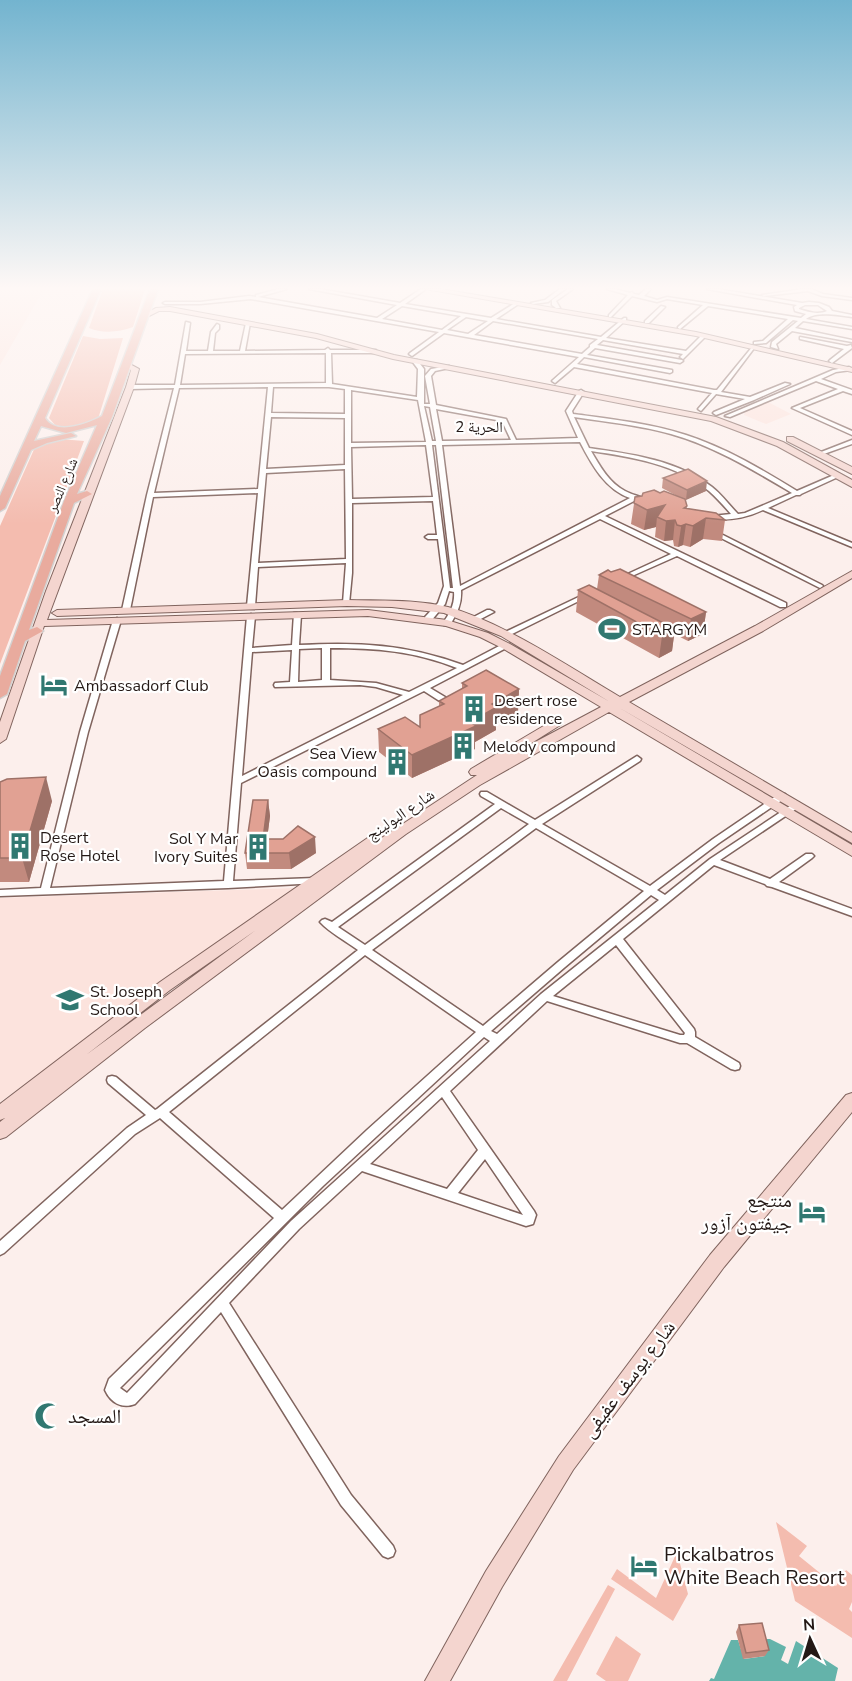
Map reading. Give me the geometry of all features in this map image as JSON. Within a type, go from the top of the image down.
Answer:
[{"type":"main road","points":[[0,508],[62,367]]},
{"type":"main road","name":"شارع النصر","points":[[0,694],[69,501],[97,442],[127,367]]},
{"type":"main road","points":[[40,418],[47,426],[69,429],[88,426],[106,417]]},
{"type":"main road","points":[[27,448],[45,440],[68,436],[86,437],[97,442]]},
{"type":"main road","points":[[69,501],[87,494]]},
{"type":"main road","points":[[40,583],[51,591]]},
{"type":"main road","points":[[20,639],[40,622]]},
{"type":"street","points":[[0,739],[51,591],[130,387],[135,369],[132,367]]},
{"type":"street","points":[[126,610],[180,367]]},
{"type":"street","points":[[328,367],[329,386]]},
{"type":"street","points":[[420,367],[420,399],[429,443],[446,588],[438,609],[428,619]]},
{"type":"street","points":[[445,367],[428,374],[429,394],[439,443],[458,603],[450,618]]},
{"type":"street","points":[[449,367],[581,392],[608,394]]},
{"type":"street","points":[[471,367],[555,381],[608,394],[701,409],[728,416],[762,427],[852,471]]},
{"type":"street","points":[[555,381],[569,367]]},
{"type":"street","points":[[591,367],[752,399]]},
{"type":"street","points":[[619,373],[624,367]]},
{"type":"street","points":[[651,367],[670,371]]},
{"type":"street","points":[[661,380],[673,367]]},
{"type":"street","points":[[701,409],[736,367]]},
{"type":"street","points":[[716,413],[826,367]]},
{"type":"street","points":[[728,416],[839,370],[851,368]]},
{"type":"street","points":[[816,379],[852,392]]},
{"type":"street","points":[[130,387],[271,385],[348,387],[420,399],[431,406],[504,420],[514,441]]},
{"type":"street","points":[[228,885],[271,385]]},
{"type":"street","points":[[347,603],[349,561],[348,387]]},
{"type":"street","points":[[842,388],[795,408],[852,433]]},
{"type":"street","points":[[581,392],[569,408],[587,449],[612,485],[631,496],[651,503]]},
{"type":"street","points":[[420,399],[429,394]]},
{"type":"street","points":[[634,399],[728,423],[780,444],[852,484]]},
{"type":"street","points":[[268,415],[348,416]]},
{"type":"street","points":[[571,415],[685,436],[741,459],[798,494]]},
{"type":"street","points":[[348,445],[582,440]]},
{"type":"street","points":[[819,454],[852,442]]},
{"type":"street","points":[[587,449],[636,457],[666,465],[710,488],[737,517]]},
{"type":"street","points":[[820,466],[831,466],[835,462]]},
{"type":"street","points":[[263,471],[349,467]]},
{"type":"street","points":[[706,517],[737,517],[798,494],[841,472],[852,471]]},
{"type":"street","points":[[150,495],[261,491]]},
{"type":"street","points":[[550,539],[599,516],[631,496]]},
{"type":"street","points":[[446,588],[456,587],[631,496]]},
{"type":"street","points":[[348,501],[436,499]]},
{"type":"street","points":[[764,508],[852,544]]},
{"type":"street","points":[[599,516],[783,605]]},
{"type":"street","points":[[717,534],[820,586]]},
{"type":"street","points":[[428,537],[441,537]]},
{"type":"street","points":[[613,583],[676,554]]},
{"type":"street","points":[[255,565],[349,561]]},
{"type":"street","name":"شارع البولينج","points":[[748,628],[783,605],[852,567]]},
{"type":"street","name":"شارع البولينج","points":[[0,1132],[84,1064],[295,902],[315,881],[467,782],[548,738],[608,701],[748,628],[820,594],[852,574]]},
{"type":"street","points":[[237,782],[461,667],[592,593]]},
{"type":"street","points":[[66,617],[117,620],[347,603],[438,609],[450,618],[484,635],[506,640]]},
{"type":"street","points":[[40,622],[126,610],[251,611],[297,615],[352,613],[472,620],[608,701],[770,804],[791,808],[852,838]]},
{"type":"street","points":[[472,620],[490,612]]},
{"type":"street","points":[[294,684],[297,615]]},
{"type":"street","points":[[45,891],[84,732],[117,620]]},
{"type":"street","points":[[248,650],[326,647],[393,648],[419,652],[461,667]]},
{"type":"street","points":[[326,647],[326,683]]},
{"type":"street","points":[[278,685],[370,683],[392,687],[408,694]]},
{"type":"street","points":[[423,687],[454,706]]},
{"type":"street","points":[[608,701],[782,796],[791,808],[852,851]]},
{"type":"street","points":[[0,1249],[131,1131],[158,1114],[365,950],[535,824],[637,759]]},
{"type":"street","name":"شارع البولينج","points":[[0,1113],[156,993],[295,902],[467,782]]},
{"type":"street","points":[[484,794],[665,899]]},
{"type":"street","points":[[782,796],[708,846],[650,890],[482,1031],[281,1217],[115,1382],[112,1390],[123,1400],[130,1400],[296,1225],[545,997],[712,861],[791,808]]},
{"type":"street","points":[[498,1040],[328,925],[501,804]]},
{"type":"street","points":[[770,884],[809,856]]},
{"type":"street","points":[[712,861],[852,914]]},
{"type":"street","points":[[0,893],[315,881]]},
{"type":"street","points":[[617,939],[690,1032],[689,1039]]},
{"type":"street","points":[[545,997],[680,1040],[689,1039],[735,1066]]},
{"type":"street","points":[[112,1080],[158,1114],[281,1217]]},
{"type":"street","points":[[361,1166],[526,1221],[529,1220],[530,1215],[444,1091]]},
{"type":"street","name":"شارع يوسف عفيفى","points":[[437,1681],[494,1579],[566,1463],[717,1261],[852,1100]]},
{"type":"street","points":[[450,1194],[485,1150]]},
{"type":"street","points":[[222,1303],[346,1500],[388,1551]]},
{"type":"shaded area","points":[[70,367],[114,367],[98,419],[88,424],[66,426],[55,425],[49,418]]},
{"type":"shaded area","points":[[768,402],[791,414],[766,424],[744,415],[745,411]]},
{"type":"shaded area","points":[[60,439],[84,441],[0,664],[0,526],[36,445]]},
{"type":"shaded area","name":"St. Joseph School","points":[[295,888],[0,1102],[0,898]]},
{"type":"shaded area","points":[[776,1522],[807,1546],[799,1556],[836,1586],[846,1570],[852,1575],[852,1602],[849,1609],[852,1612],[852,1638],[795,1601]]},
{"type":"shaded area","points":[[677,1552],[688,1594],[673,1621],[611,1579],[617,1569],[656,1598]]},
{"type":"shaded area","points":[[608,1585],[615,1589],[567,1681],[553,1681]]},
{"type":"shaded area","points":[[616,1636],[641,1654],[628,1681],[606,1681],[596,1674]]},
{"type":"water","points":[[762,1639],[770,1639],[786,1647],[781,1660],[788,1664],[796,1641],[838,1668],[835,1681],[709,1681],[711,1678],[714,1679],[731,1640],[738,1640],[744,1659],[765,1656]]},
{"type":"building","points":[[688,469],[707,481],[687,490],[663,478]]},
{"type":"building","points":[[654,490],[660,493],[664,491],[685,499],[687,506],[684,508],[716,513],[725,520],[706,518],[693,526],[677,525],[675,520],[666,521],[657,517],[665,505],[647,510],[634,503],[635,497]]},
{"type":"building","points":[[620,569],[706,612],[691,619],[599,575],[608,570],[611,572]]},
{"type":"building","points":[[589,585],[675,629],[662,636],[578,590]]},
{"type":"building","points":[[486,670],[519,689],[492,704],[497,707],[470,722],[476,726],[412,755],[378,729],[405,717],[420,727],[420,715],[444,704],[439,701],[467,686],[462,683]]},
{"type":"building","points":[[46,777],[22,858],[0,858],[0,782],[7,779]]},
{"type":"building","points":[[253,800],[268,800],[263,839],[283,839],[298,826],[315,837],[289,853],[245,853]]},
{"type":"building","points":[[762,1623],[769,1650],[746,1653],[739,1625]]},
{"type":"place","name":"STARGYM","points":[[612,629]]},
{"type":"place","name":"Ambassadorf Club","points":[[54,685]]},
{"type":"place","name":"Desert rose residence","points":[[474,709]]},
{"type":"place","name":"Melody compound","points":[[463,746]]},
{"type":"place","name":"Sea View Oasis compound","points":[[397,762]]},
{"type":"place","name":"Desert Rose Hotel","points":[[20,846]]},
{"type":"place","name":"Sol Y Mar Ivory Suites","points":[[258,847]]},
{"type":"place","name":"St. Joseph School","points":[[70,1000]]},
{"type":"place","name":"منتجع جيفتون آزور","points":[[812,1212]]},
{"type":"place","name":"المسجد","points":[[48,1416]]},
{"type":"place","name":"Pickalbatros White Beach Resort","points":[[644,1566]]},
{"type":"district","name":"الحرية 2","points":[[479,427]]}]
